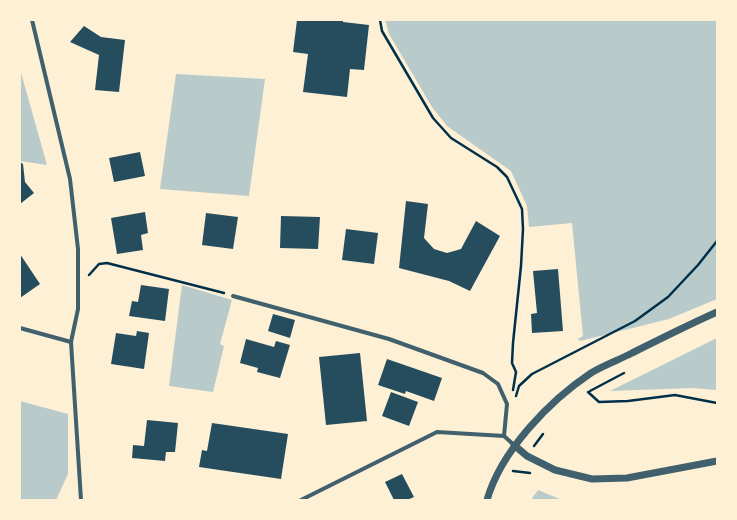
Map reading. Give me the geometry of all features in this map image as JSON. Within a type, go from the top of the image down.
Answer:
[{"type":"street","points":[[32,20],[70,179],[78,249],[78,309],[71,342],[80,500]]},
{"type":"street","points":[[233,296],[390,339],[483,373],[498,384],[507,404],[504,436]]},
{"type":"street","points":[[487,500],[491,486],[514,445],[554,402],[592,373],[689,324],[717,312]]},
{"type":"street","points":[[20,328],[71,342]]},
{"type":"street","points":[[301,500],[436,432],[504,436],[527,456],[555,470],[592,479],[627,478],[717,461]]},
{"type":"path","points":[[380,20],[382,31],[433,118],[451,138],[497,167],[507,177],[522,209],[523,229],[521,266],[512,362],[516,372],[514,387],[507,404]]},
{"type":"path","points":[[517,399],[516,393],[519,386],[532,374],[635,321],[668,297],[698,265],[717,241]]},
{"type":"path","points":[[88,276],[99,264],[106,263],[233,296]]},
{"type":"path","points":[[630,370],[588,392],[599,402],[628,401],[675,395],[717,403]]},
{"type":"path","points":[[527,456],[545,432]]},
{"type":"shaded area","points":[[385,20],[717,20],[717,299],[669,319],[580,341],[578,339],[583,336],[572,223],[529,227],[527,206],[511,171],[447,126],[432,107],[389,34]]},
{"type":"shaded area","points":[[20,69],[47,165],[20,161]]},
{"type":"shaded area","points":[[176,74],[265,79],[249,196],[160,189]]},
{"type":"shaded area","points":[[182,285],[232,300],[220,344],[224,346],[213,392],[169,386]]},
{"type":"shaded area","points":[[717,338],[717,390],[692,388],[610,391]]},
{"type":"shaded area","points":[[20,401],[68,414],[68,474],[56,500],[20,500]]},
{"type":"shaded area","points":[[538,490],[562,500],[531,500]]},
{"type":"building","points":[[297,20],[343,20],[343,22],[369,25],[364,70],[350,69],[347,97],[303,92],[308,54],[293,52]]},
{"type":"building","points":[[84,26],[101,37],[125,40],[119,92],[95,90],[99,55],[70,42]]},
{"type":"building","points":[[140,152],[145,176],[114,182],[109,158]]},
{"type":"building","points":[[20,162],[23,164],[25,182],[34,193],[20,204]]},
{"type":"building","points":[[406,201],[428,204],[424,238],[434,249],[447,253],[461,249],[476,221],[500,236],[470,291],[449,281],[399,268]]},
{"type":"building","points":[[145,212],[148,233],[141,235],[143,250],[117,254],[111,218]]},
{"type":"building","points":[[206,213],[238,217],[233,249],[202,245]]},
{"type":"building","points":[[281,216],[320,217],[318,249],[280,248]]},
{"type":"building","points":[[346,229],[378,233],[374,264],[342,260]]},
{"type":"building","points":[[20,254],[40,284],[20,298]]},
{"type":"building","points":[[558,269],[563,331],[532,333],[531,314],[537,313],[533,271]]},
{"type":"building","points":[[141,285],[169,289],[165,321],[129,316],[132,301],[138,302]]},
{"type":"building","points":[[273,314],[295,320],[290,338],[268,331]]},
{"type":"building","points":[[137,331],[149,333],[144,369],[111,364],[116,333],[136,336]]},
{"type":"building","points":[[246,339],[274,347],[276,341],[290,345],[280,378],[257,372],[258,368],[240,363]]},
{"type":"building","points":[[360,353],[367,421],[326,425],[319,357]]},
{"type":"building","points":[[387,359],[442,378],[434,401],[406,391],[405,394],[378,385]]},
{"type":"building","points":[[391,392],[418,402],[409,426],[382,416]]},
{"type":"building","points":[[147,420],[178,423],[175,452],[166,452],[165,461],[132,458],[133,445],[144,446]]},
{"type":"building","points":[[212,423],[288,434],[281,479],[199,467],[202,450],[207,451]]},
{"type":"building","points":[[402,474],[414,497],[407,500],[394,500],[385,482]]}]
